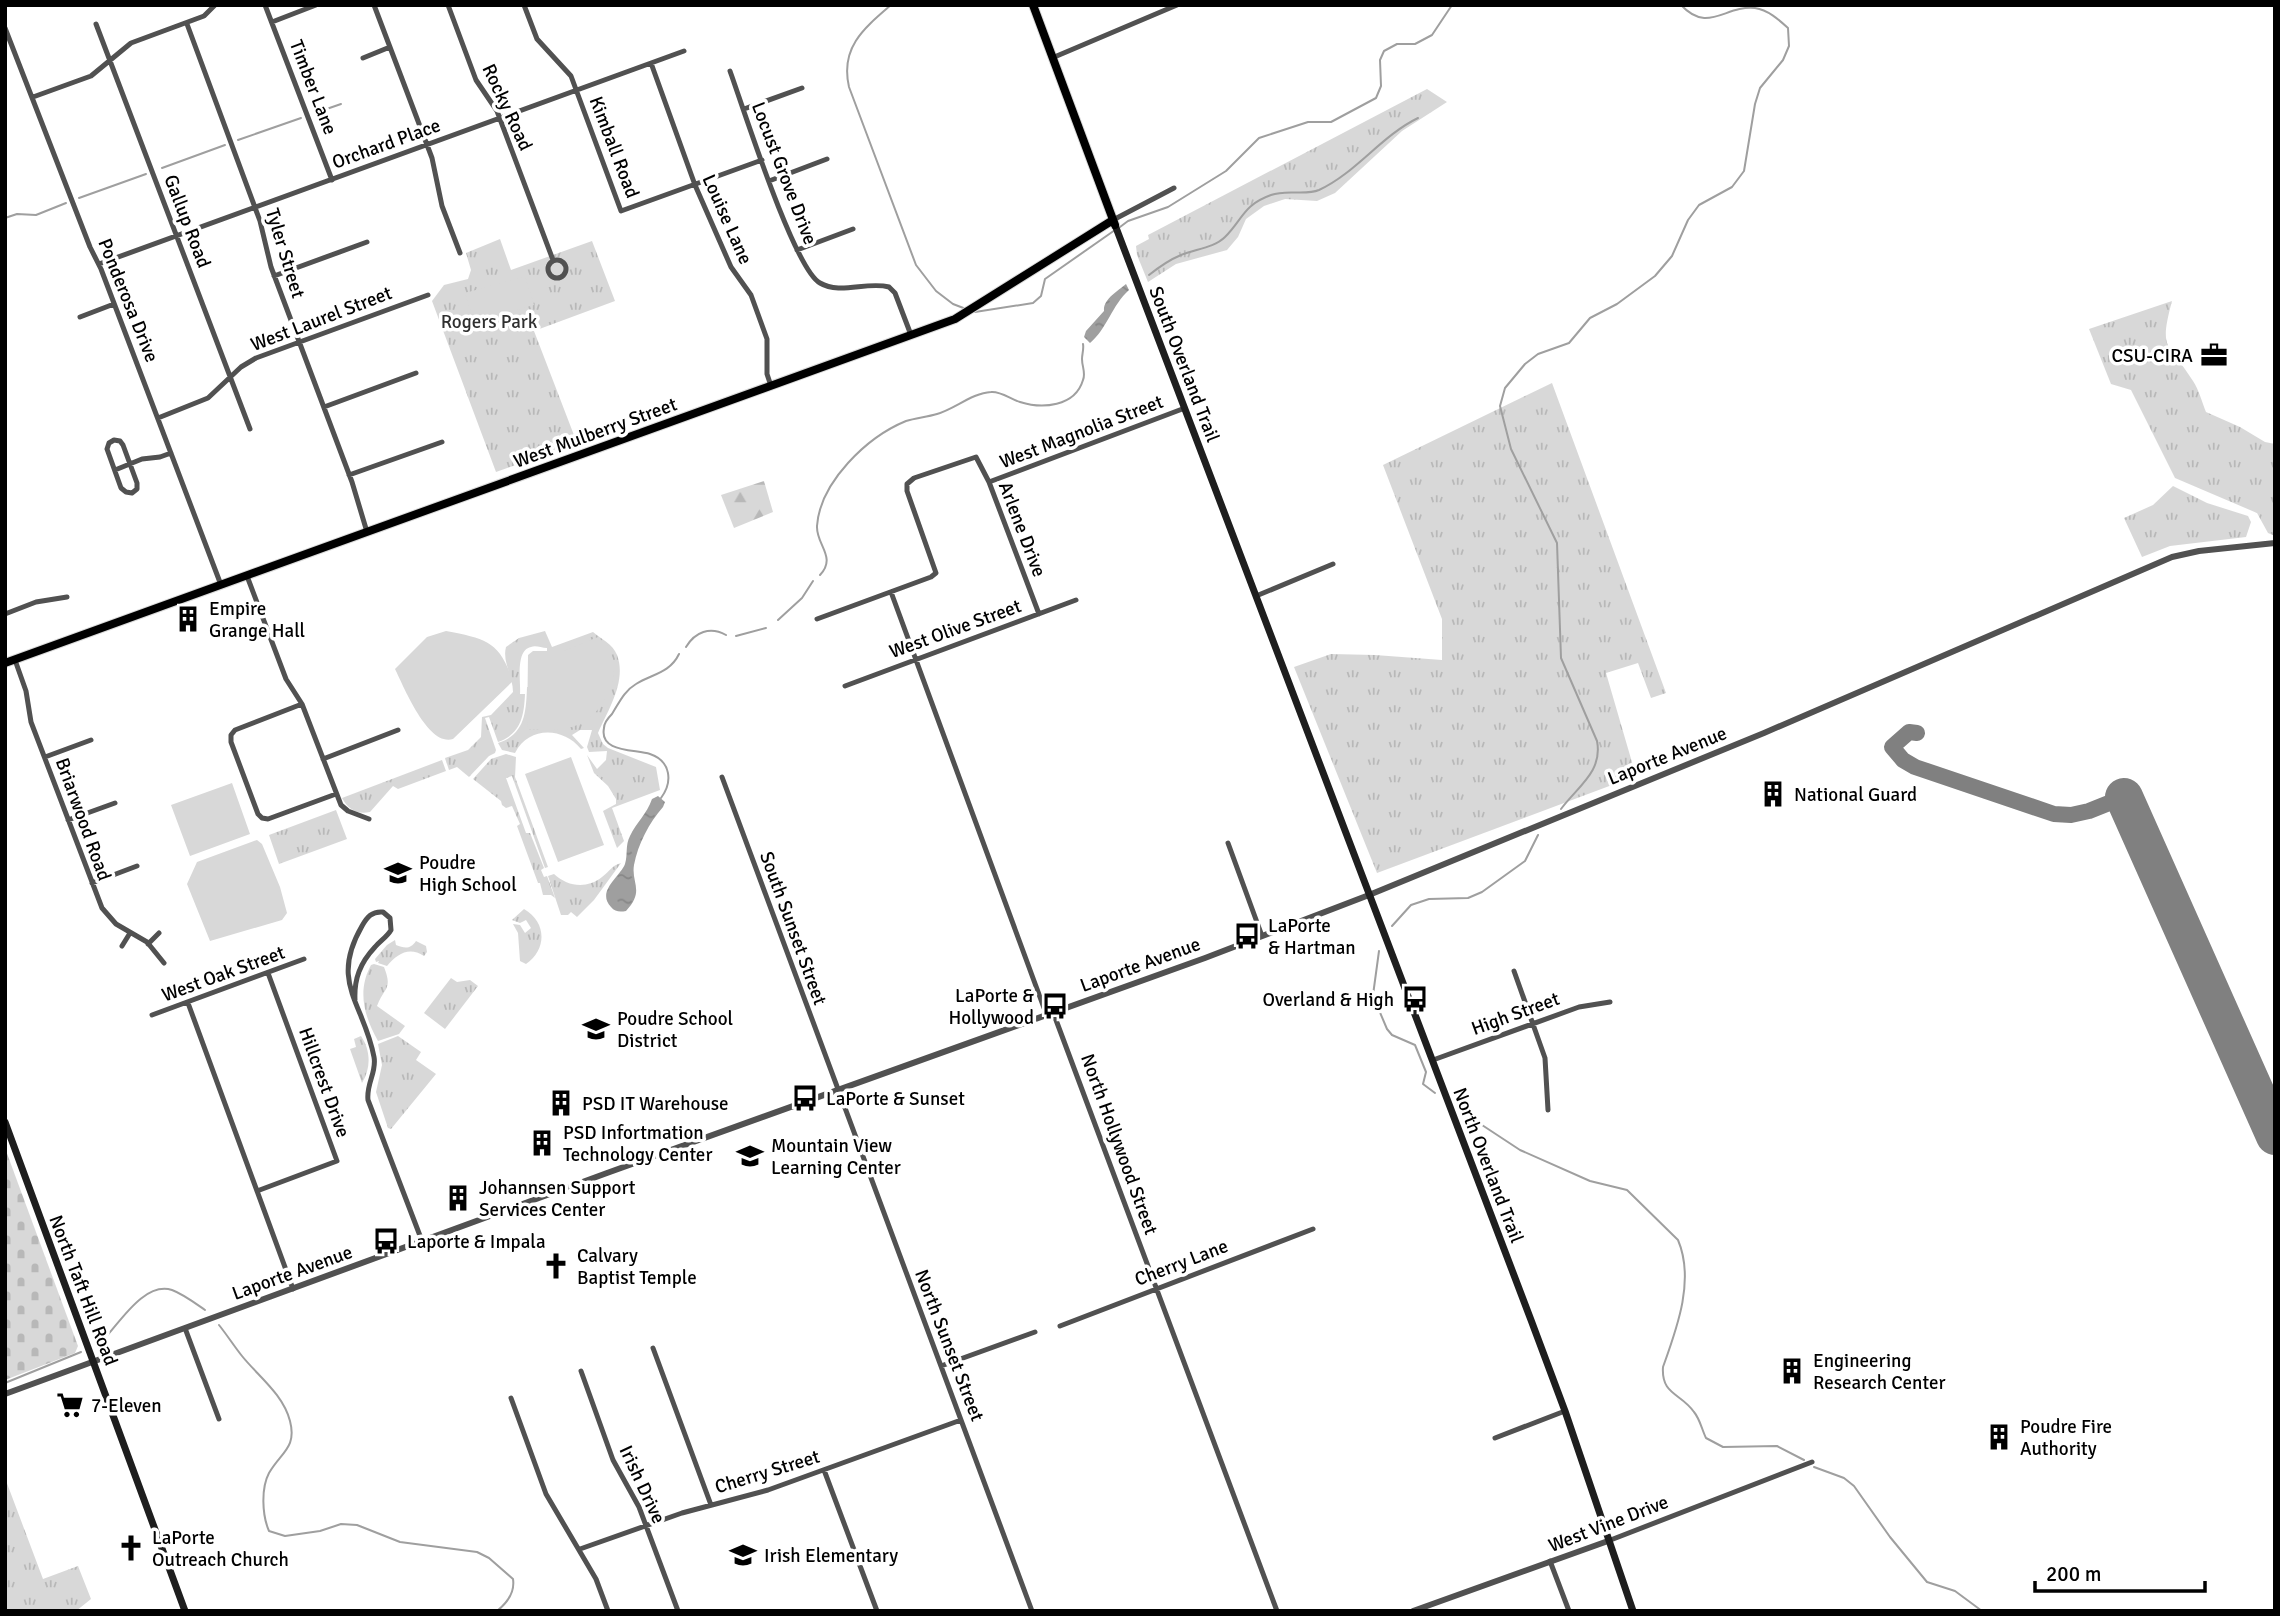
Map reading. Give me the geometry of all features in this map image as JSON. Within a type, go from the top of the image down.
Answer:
[{"type":"main road","name":"South Overland Trail","points":[[1033,5],[1309,733]]},
{"type":"main road","name":"West Mulberry Street","points":[[5,663],[911,335],[969,312],[1116,226]]},
{"type":"main road","name":"North Overland Trail","points":[[1309,733],[1565,1412],[1633,1611]]},
{"type":"main road","name":"North Taft Hill Road","points":[[5,1122],[185,1611]]},
{"type":"street","points":[[33,97],[91,76],[131,43],[187,24],[204,16],[215,5]]},
{"type":"street","name":"Timber Lane","points":[[265,5],[332,180]]},
{"type":"street","points":[[272,22],[316,5]]},
{"type":"street","points":[[374,5],[428,145],[442,206],[460,253]]},
{"type":"street","name":"Rocky Road","points":[[448,5],[477,80],[499,118],[553,260]]},
{"type":"street","name":"Kimball Road","points":[[524,5],[537,39],[569,71],[621,211],[762,160]]},
{"type":"street","points":[[1052,58],[1177,5]]},
{"type":"street","name":"Gallup Road","points":[[96,23],[250,429]]},
{"type":"street","name":"Tyler Street","points":[[187,24],[255,207],[274,275],[368,532]]},
{"type":"street","name":"Ponderosa Drive","points":[[5,28],[99,264],[221,585]]},
{"type":"street","points":[[363,58],[390,47]]},
{"type":"street","name":"Orchard Place","points":[[99,264],[684,51]]},
{"type":"street","name":"Louise Lane","points":[[651,63],[695,185],[731,267],[753,299],[769,344],[767,374],[771,386]]},
{"type":"street","name":"Locust Grove Drive","points":[[730,71],[769,181],[808,272],[822,285],[881,285],[891,288],[911,335]]},
{"type":"street","points":[[744,109],[802,88]]},
{"type":"street","points":[[769,181],[827,159]]},
{"type":"street","name":"West Mulberry Street","points":[[1116,226],[1174,188]]},
{"type":"street","points":[[797,250],[853,229]]},
{"type":"street","points":[[274,275],[368,242]]},
{"type":"street","name":"West Laurel Street","points":[[158,418],[214,394],[251,360],[428,295]]},
{"type":"street","points":[[80,317],[114,304]]},
{"type":"street","points":[[324,407],[416,373]]},
{"type":"street","name":"West Magnolia Street","points":[[989,482],[1185,408]]},
{"type":"street","points":[[112,441],[121,442],[130,464],[138,485],[132,493],[122,490],[115,470],[107,449],[112,441]]},
{"type":"street","points":[[349,475],[442,442]]},
{"type":"street","points":[[115,470],[171,453]]},
{"type":"street","name":"West Magnolia Street","points":[[891,592],[931,578],[936,573],[907,491],[907,484],[914,478],[976,457]]},
{"type":"street","name":"Arlene Drive","points":[[976,457],[989,482],[1039,614]]},
{"type":"street","name":"Laporte Avenue","points":[[5,1394],[1369,895],[1764,733],[2172,557],[2199,551],[2275,543]]},
{"type":"street","points":[[1256,596],[1333,564]]},
{"type":"street","points":[[247,576],[286,679],[302,704],[336,794],[348,811],[369,819]]},
{"type":"street","points":[[817,619],[891,592]]},
{"type":"street","name":"North Hollywood Street","points":[[891,592],[1044,1008],[1056,1020],[1277,1611]]},
{"type":"street","points":[[5,614],[36,603],[67,597]]},
{"type":"street","name":"West Olive Street","points":[[845,686],[1076,600]]},
{"type":"street","name":"Briarwood Road","points":[[15,660],[26,691],[31,722],[104,913],[148,944],[164,963]]},
{"type":"street","points":[[302,704],[235,730],[231,735],[231,742],[258,814],[262,818],[268,818],[336,794]]},
{"type":"street","points":[[323,760],[398,730]]},
{"type":"street","points":[[45,757],[90,740]]},
{"type":"street","name":"South Sunset Street","points":[[722,777],[838,1090]]},
{"type":"street","points":[[68,820],[115,803]]},
{"type":"street","points":[[1228,843],[1262,936]]},
{"type":"street","points":[[92,883],[137,866]]},
{"type":"street","points":[[355,1000],[355,985],[360,967],[391,930],[390,918],[383,912],[373,913],[355,938],[349,956],[348,983],[374,1059],[368,1100],[422,1241]]},
{"type":"street","points":[[122,946],[130,933]]},
{"type":"street","points":[[148,944],[159,933]]},
{"type":"street","name":"West Oak Street","points":[[152,1015],[304,959]]},
{"type":"street","points":[[1514,971],[1547,1070],[1548,1110]]},
{"type":"street","name":"Hillcrest Drive","points":[[257,1191],[337,1161],[268,973]]},
{"type":"street","name":"High Street","points":[[1433,1060],[1578,1007],[1610,1002]]},
{"type":"street","points":[[188,1003],[293,1289]]},
{"type":"street","name":"North Sunset Street","points":[[838,1090],[1032,1611]]},
{"type":"street","name":"Cherry Lane","points":[[1060,1326],[1313,1229]]},
{"type":"street","points":[[185,1328],[219,1419]]},
{"type":"street","points":[[941,1366],[1035,1332]]},
{"type":"street","points":[[653,1348],[711,1505]]},
{"type":"street","name":"Irish Drive","points":[[581,1371],[613,1460],[646,1525],[678,1611]]},
{"type":"street","points":[[511,1398],[546,1494],[596,1579],[608,1611]]},
{"type":"street","points":[[1495,1438],[1565,1412]]},
{"type":"street","name":"Cherry Street","points":[[580,1549],[646,1525],[749,1496],[961,1420]]},
{"type":"street","name":"West Vine Drive","points":[[1413,1611],[1608,1541],[1812,1462]]},
{"type":"street","points":[[824,1470],[877,1611]]},
{"type":"street","points":[[1550,1561],[1569,1611]]},
{"type":"green space","points":[[1427,89],[1447,102],[1402,131],[1335,193],[1317,201],[1285,199],[1264,206],[1246,219],[1238,237],[1227,250],[1176,264],[1148,282],[1136,246],[1149,239],[1148,235]]},
{"type":"green space","name":"Rogers Park","points":[[500,239],[511,270],[592,241],[615,301],[534,331],[577,443],[496,472],[432,301],[444,285],[468,279],[471,270],[466,253]]},
{"type":"green space","points":[[525,276],[534,305],[474,322],[465,293]]},
{"type":"green space","points":[[2172,301],[2166,330],[2168,346],[2195,385],[2206,412],[2265,442],[2275,444],[2275,536],[2268,533],[2257,513],[2175,478],[2131,390],[2111,384],[2089,329]]},
{"type":"green space","points":[[1552,383],[1666,693],[1651,698],[1638,663],[1606,673],[1636,776],[1377,873],[1294,667],[1331,654],[1442,660],[1442,619],[1383,465]]},
{"type":"green space","points":[[764,481],[773,512],[734,528],[721,495]]},
{"type":"green space","points":[[2173,486],[2207,503],[2248,516],[2251,522],[2246,537],[2170,546],[2142,557],[2124,518],[2153,505]]},
{"type":"green space","points":[[446,631],[490,644],[502,657],[513,681],[453,739],[444,739],[426,725],[395,669],[427,637]]},
{"type":"green space","points":[[545,631],[552,647],[593,632],[613,648],[617,655],[620,675],[611,705],[598,733],[608,748],[656,767],[660,790],[612,808],[624,841],[617,848],[603,811],[616,804],[616,799],[608,786],[594,773],[587,755],[597,769],[606,760],[607,751],[589,752],[587,747],[592,730],[580,730],[572,735],[584,748],[581,749],[574,742],[556,733],[537,734],[521,744],[515,753],[502,750],[498,743],[514,734],[519,728],[525,714],[527,687],[548,688],[563,652],[547,651],[547,648],[537,646],[526,649],[520,667],[520,694],[525,694],[520,723],[512,734],[498,742],[489,717],[485,718],[496,750],[469,777],[457,767],[449,770],[445,758],[468,750],[481,737],[482,717],[491,715],[513,692],[505,658],[506,647],[519,638]]},
{"type":"green space","points":[[598,637],[608,647],[614,668],[610,689],[600,707],[579,725],[527,730],[528,655],[533,651],[563,651]]},
{"type":"green space","points":[[506,754],[516,757],[515,777],[548,867],[545,868],[512,776],[506,778],[526,833],[530,833],[544,868],[541,870],[544,877],[547,876],[555,898],[543,895],[512,806],[506,808],[473,779],[491,759]]},
{"type":"green space","points":[[571,757],[604,845],[558,862],[525,774]]},
{"type":"green space","points":[[442,760],[446,771],[398,789],[393,786],[370,812],[353,810],[342,798]]},
{"type":"green space","points":[[232,783],[250,834],[190,856],[171,805]]},
{"type":"green space","points":[[336,810],[347,839],[279,864],[269,835]]},
{"type":"green space","points":[[257,840],[262,844],[280,887],[287,913],[282,920],[210,941],[187,884],[197,862]]},
{"type":"green space","points":[[621,863],[594,900],[577,917],[571,912],[561,915],[548,876],[554,874],[565,882],[584,885],[596,881]]},
{"type":"green space","points":[[524,909],[537,921],[541,936],[538,951],[526,964],[520,961],[518,933],[513,924],[520,925],[525,933],[531,928],[526,920],[520,923],[512,920]]},
{"type":"green space","points":[[395,940],[396,945],[404,947],[411,946],[416,941],[426,946],[427,952],[424,956],[413,952],[404,953],[387,966],[376,962],[375,959],[387,945]]},
{"type":"green space","points":[[374,964],[384,967],[388,980],[377,1006],[405,1026],[399,1034],[378,1041],[366,1013],[363,994],[367,975]]},
{"type":"green space","points":[[451,978],[457,982],[470,980],[478,986],[445,1029],[424,1013]]},
{"type":"green space","points":[[361,1036],[369,1060],[362,1083],[350,1049],[356,1047],[354,1039]]},
{"type":"green space","points":[[398,1036],[421,1052],[416,1060],[436,1074],[391,1129],[388,1128],[376,1092],[382,1065],[378,1044]]},
{"type":"green space","points":[[5,1148],[78,1346],[75,1353],[5,1380]]},
{"type":"green space","points":[[5,1478],[43,1579],[78,1566],[91,1599],[76,1611],[5,1609]]},
{"type":"water","points":[[1126,284],[1129,290],[1090,343],[1084,337],[1086,331],[1104,311],[1108,299]]},
{"type":"water","points":[[658,796],[665,802],[641,842],[634,865],[635,898],[626,911],[616,911],[607,901],[610,884],[625,864],[632,831],[652,799]]},
{"type":"waterway","points":[[891,5],[871,22],[856,40],[848,61],[849,87],[916,265],[936,291],[953,304],[966,309]]},
{"type":"waterway","points":[[1120,227],[1128,221],[1168,207],[1226,171],[1259,138],[1308,122],[1331,122],[1376,98],[1381,86],[1380,60],[1384,51],[1397,44],[1415,44],[1432,35],[1452,5]]},
{"type":"waterway","points":[[1561,809],[1592,770],[1598,752],[1597,741],[1561,658],[1557,543],[1511,449],[1500,406],[1505,388],[1525,364],[1538,354],[1569,343],[1590,318],[1617,304],[1655,276],[1672,256],[1688,220],[1699,205],[1732,187],[1744,171],[1755,104],[1760,88],[1783,60],[1789,46],[1788,28],[1760,9],[1744,8],[1708,18],[1691,13],[1681,5]]},
{"type":"waterway","points":[[315,113],[341,104]]},
{"type":"waterway","points":[[238,140],[301,118]]},
{"type":"waterway","points":[[1149,275],[1177,257],[1221,241],[1249,208],[1262,199],[1277,193],[1314,192],[1332,183],[1392,134],[1418,118]]},
{"type":"waterway","points":[[162,168],[225,145]]},
{"type":"waterway","points":[[79,198],[146,174]]},
{"type":"waterway","points":[[5,218],[17,214],[36,215],[66,203]]},
{"type":"waterway","points":[[975,312],[1033,303],[1041,296],[1045,279],[1115,230]]},
{"type":"waterway","points":[[820,575],[827,562],[817,526],[820,510],[836,478],[861,450],[891,428],[906,421],[944,412],[984,393],[998,393],[1020,402],[1038,405],[1065,401],[1079,389],[1084,377],[1083,344]]},
{"type":"waterway","points":[[778,620],[802,598],[813,581]]},
{"type":"waterway","points":[[736,636],[766,628]]},
{"type":"waterway","points":[[686,647],[703,632],[714,631],[726,635]]},
{"type":"waterway","points":[[661,798],[668,779],[666,767],[650,754],[613,746],[604,736],[604,726],[628,690],[666,669],[679,654]]},
{"type":"waterway","points":[[1392,926],[1411,905],[1429,899],[1468,898],[1482,892],[1525,861],[1538,835]]},
{"type":"waterway","points":[[1379,951],[1373,995],[1376,1003],[1392,1035],[1415,1045],[1426,1072],[1423,1084],[1435,1093]]},
{"type":"waterway","points":[[1454,1098],[1482,1125],[1520,1150],[1590,1181],[1627,1190],[1678,1240],[1683,1255],[1684,1287],[1674,1336],[1663,1367],[1665,1383],[1694,1412],[1706,1438],[1723,1447],[1777,1446],[1804,1460]]},
{"type":"waterway","points":[[103,1340],[142,1298],[162,1289],[185,1296],[205,1310]]},
{"type":"waterway","points":[[219,1325],[282,1402],[290,1421],[290,1444],[269,1473],[265,1486],[264,1510],[269,1531],[285,1536],[320,1531],[341,1524],[357,1525],[400,1542],[477,1552],[489,1558],[513,1579],[509,1597],[497,1611]]},
{"type":"waterway","points":[[5,1383],[81,1352]]},
{"type":"waterway","points":[[1814,1467],[1844,1478],[1854,1486],[1890,1537],[1927,1582],[1955,1591],[1982,1611]]},
{"type":"taxiway","points":[[1917,733],[1909,732],[1892,747],[1903,760],[1915,767],[2054,814],[2071,815],[2089,811],[2124,797]]},
{"type":"runway","points":[[2124,797],[2275,1136]]},
{"type":"place","name":"CSU-CIRA","points":[[2214,355]]},
{"type":"place","name":"Empire Grange Hall","points":[[188,619]]},
{"type":"place","name":"National Guard","points":[[1773,794]]},
{"type":"place","name":"Poudre High School","points":[[398,873]]},
{"type":"place","name":"LaPorte & Hartman","points":[[1247,936]]},
{"type":"place","name":"Overland & High","points":[[1415,999]]},
{"type":"place","name":"LaPorte & Hollywood","points":[[1055,1006]]},
{"type":"place","name":"Poudre School District","points":[[596,1029]]},
{"type":"place","name":"LaPorte & Sunset","points":[[805,1098]]},
{"type":"place","name":"PSD IT Warehouse","points":[[561,1103]]},
{"type":"place","name":"PSD Infortmation Technology Center","points":[[542,1143]]},
{"type":"place","name":"Mountain View Learning Center","points":[[750,1156]]},
{"type":"place","name":"Johannsen Support Services Center","points":[[458,1198]]},
{"type":"place","name":"Laporte & Impala","points":[[386,1241]]},
{"type":"place","name":"Calvary Baptist Temple","points":[[556,1266]]},
{"type":"place","name":"Engineering Research Center","points":[[1792,1371]]},
{"type":"place","name":"7-Eleven","points":[[70,1405]]},
{"type":"place","name":"Poudre Fire Authority","points":[[1999,1437]]},
{"type":"place","name":"LaPorte Outreach Church","points":[[131,1548]]},
{"type":"place","name":"Irish Elementary","points":[[743,1555]]}]
